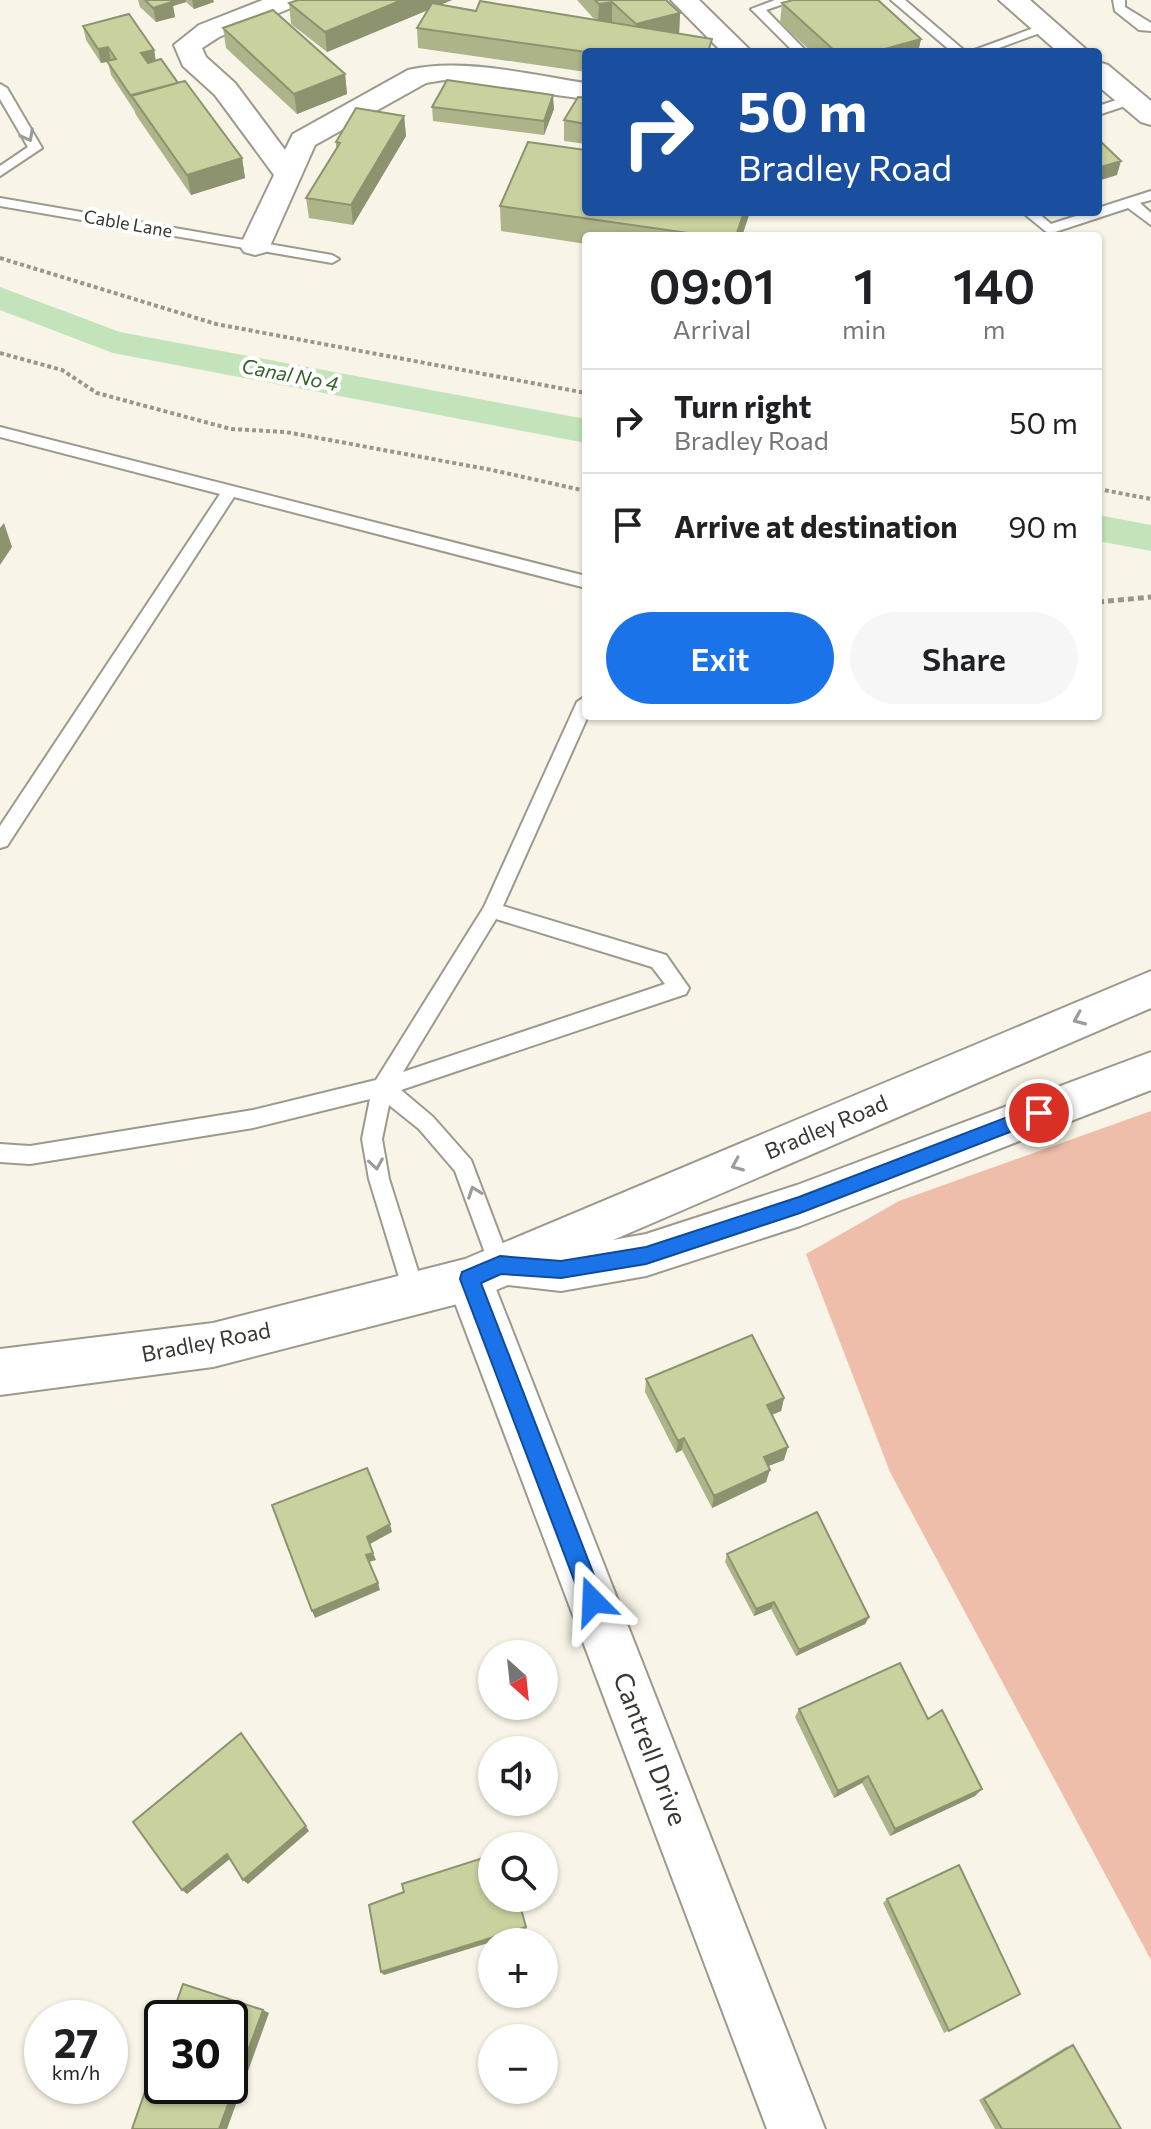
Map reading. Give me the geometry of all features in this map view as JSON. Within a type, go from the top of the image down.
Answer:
[{"type":"main road","points":[[1013,0],[1063,45]]},
{"type":"main road","points":[[1102,74],[1145,103]]},
{"type":"main road","name":"Bradley Road","points":[[0,1372],[213,1345],[485,1272],[1151,989]]},
{"type":"main road","name":"Bradley Road","points":[[485,1272],[561,1270],[646,1255],[800,1205],[1151,1071]]},
{"type":"street","points":[[287,0],[209,31],[188,45],[193,60],[225,89],[289,175]]},
{"type":"street","points":[[684,0],[734,48]]},
{"type":"street","points":[[255,246],[303,140],[418,76],[444,72],[582,90]]},
{"type":"street","name":"Cantrell Drive","points":[[485,1272],[796,2129]]},
{"type":"lane","points":[[789,0],[757,9],[797,48]]},
{"type":"lane","points":[[897,0],[955,48]]},
{"type":"lane","points":[[1119,0],[1119,8],[1144,27],[1151,27]]},
{"type":"lane","points":[[1025,48],[1063,45]]},
{"type":"lane","points":[[0,88],[35,148],[0,172]]},
{"type":"lane","points":[[1102,110],[1145,103]]},
{"type":"lane","points":[[1102,212],[1151,195]]},
{"type":"lane","name":"Cable Lane","points":[[0,202],[332,259]]},
{"type":"lane","points":[[1130,202],[1151,221]]},
{"type":"lane","points":[[1033,216],[1049,230],[1090,216]]},
{"type":"lane","points":[[0,432],[582,581]]},
{"type":"lane","points":[[0,841],[230,491]]},
{"type":"lane","points":[[414,1293],[379,1179],[372,1139],[383,1087],[492,910],[582,711]]},
{"type":"lane","points":[[0,1153],[30,1155],[253,1119],[383,1087],[679,988],[659,961],[492,910]]},
{"type":"lane","points":[[383,1087],[426,1123],[464,1166],[485,1272]]},
{"type":"path","points":[[0,258],[216,324],[582,392]]},
{"type":"path","points":[[0,353],[62,370],[97,393],[231,429],[286,432],[582,490]]},
{"type":"path","points":[[1102,490],[1151,499]]},
{"type":"path","points":[[1102,602],[1151,597]]},
{"type":"shaded area","points":[[1151,1111],[1151,1960],[890,1472],[806,1254],[899,1201]]},
{"type":"building","points":[[145,0],[170,0],[172,2],[153,8]]},
{"type":"building","points":[[298,0],[402,0],[325,32],[289,3]]},
{"type":"building","points":[[595,0],[666,0],[680,13],[636,24],[612,2],[599,4]]},
{"type":"building","points":[[793,0],[878,0],[921,39],[888,48],[832,48],[782,3]]},
{"type":"building","points":[[480,1],[712,39],[709,48],[582,48],[582,51],[417,28],[432,3],[476,11]]},
{"type":"building","points":[[273,10],[345,74],[294,94],[223,28]]},
{"type":"building","points":[[129,14],[154,50],[141,53],[148,63],[161,59],[178,83],[131,96],[107,61],[116,59],[108,47],[98,49],[83,26]]},
{"type":"building","points":[[447,80],[553,95],[544,121],[432,107]]},
{"type":"building","points":[[185,81],[242,158],[187,175],[131,95]]},
{"type":"building","points":[[578,97],[582,98],[582,123],[564,120]]},
{"type":"building","points":[[356,108],[404,116],[351,205],[306,198],[340,143],[336,142]]},
{"type":"building","points":[[528,142],[582,149],[582,216],[743,216],[737,232],[681,232],[500,206]]},
{"type":"building","points":[[1102,143],[1121,161],[1102,167]]},
{"type":"building","points":[[752,1335],[784,1398],[767,1405],[788,1447],[764,1457],[770,1470],[714,1496],[684,1438],[678,1441],[646,1379]]},
{"type":"building","points":[[367,1468],[390,1524],[367,1537],[373,1553],[366,1555],[378,1583],[312,1611],[272,1505]]},
{"type":"building","points":[[817,1512],[869,1617],[799,1650],[774,1602],[756,1609],[727,1554]]},
{"type":"building","points":[[900,1663],[928,1719],[942,1710],[982,1789],[895,1829],[868,1776],[838,1791],[799,1709]]},
{"type":"building","points":[[241,1733],[306,1826],[243,1880],[227,1854],[182,1890],[133,1822]]},
{"type":"building","points":[[478,1860],[478,1912],[522,1912],[526,1927],[478,1928],[478,1942],[381,1972],[369,1905],[404,1892],[402,1884]]},
{"type":"building","points":[[959,1865],[1020,1994],[949,2031],[887,1899]]},
{"type":"building","points":[[183,1984],[232,2000],[177,2000]]},
{"type":"building","points":[[248,2005],[263,2010],[248,2051]]},
{"type":"building","points":[[1073,2045],[1121,2129],[1002,2129],[984,2099]]},
{"type":"building","points":[[144,2095],[144,2104],[228,2104],[219,2129],[132,2129]]},
{"type":"waterway","name":"Canal No 4","points":[[0,298],[113,342],[582,430]]},
{"type":"waterway","name":"Canal No 4","points":[[1102,529],[1151,538]]},
{"type":"route","points":[[593,1601],[469,1279],[500,1265],[561,1270],[646,1255],[800,1205],[1039,1113]]}]
